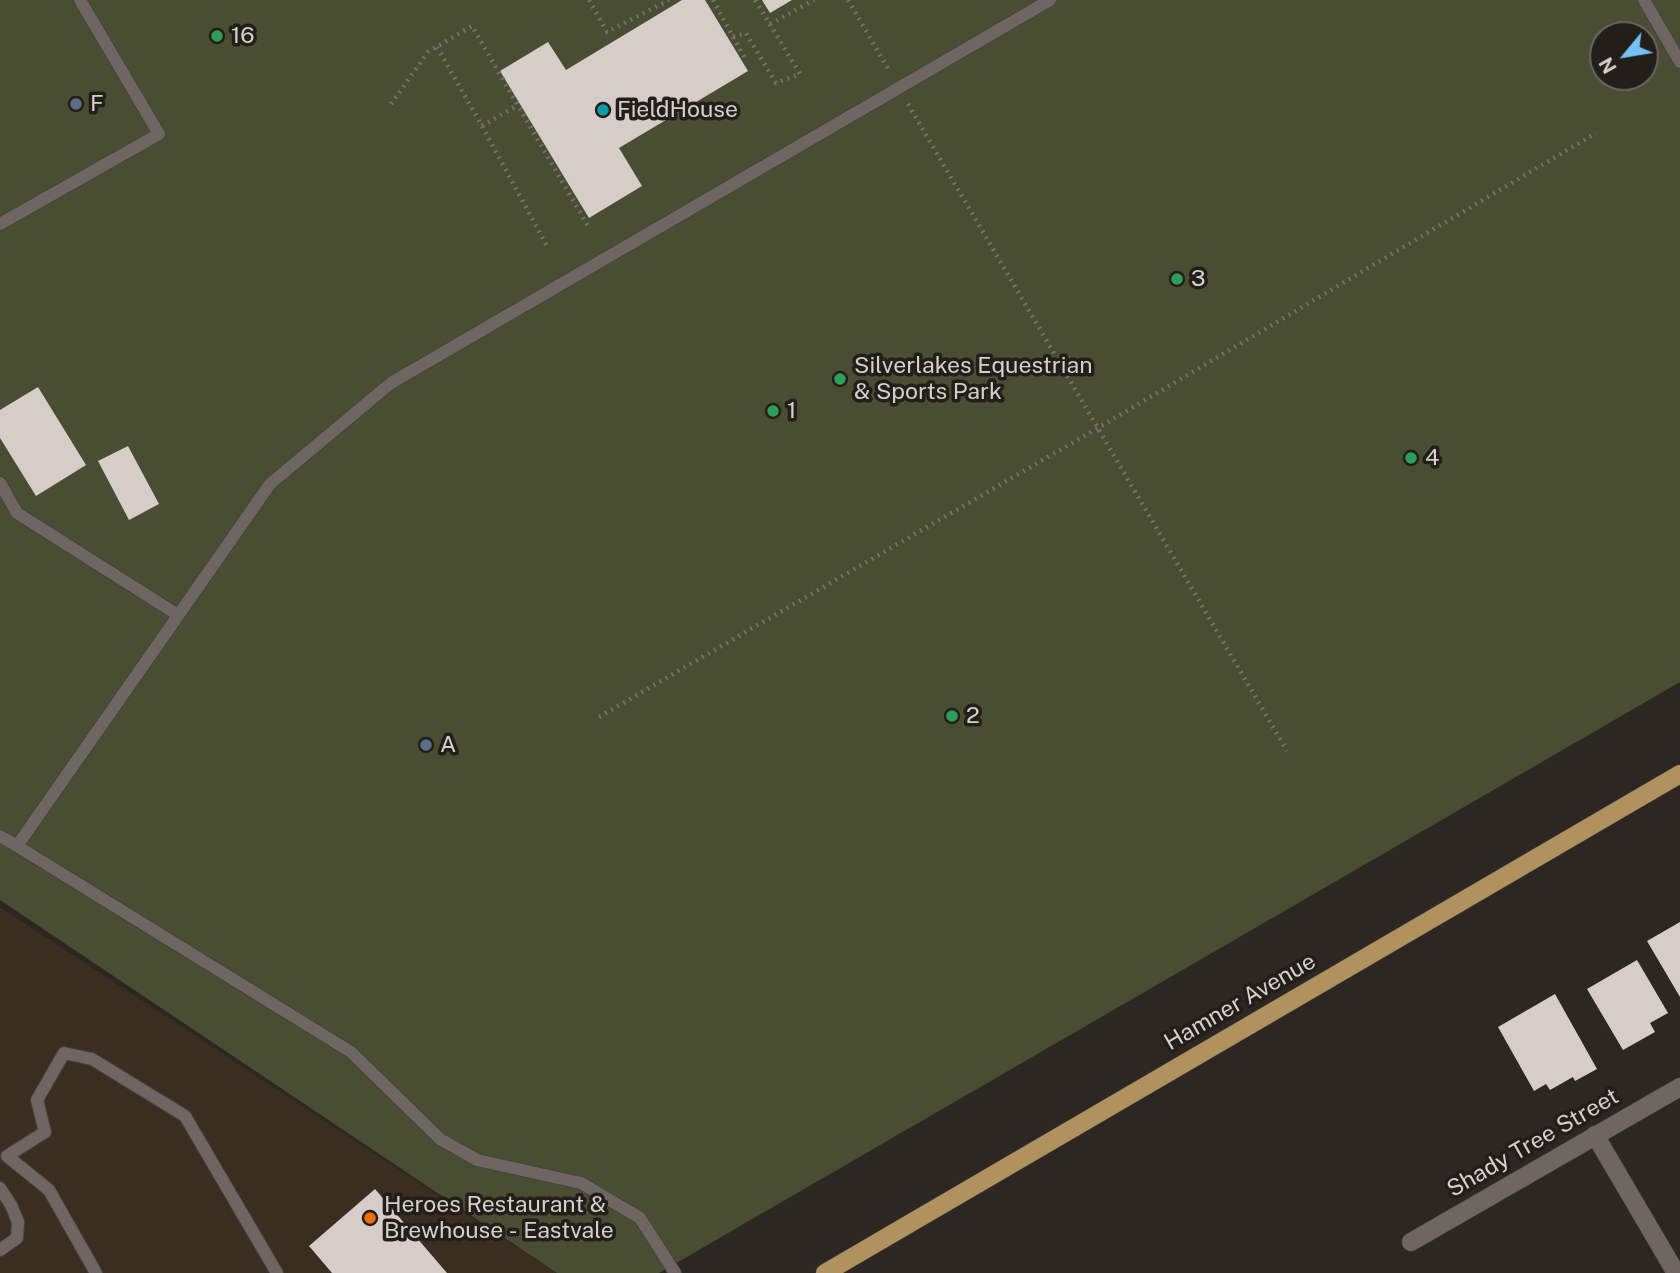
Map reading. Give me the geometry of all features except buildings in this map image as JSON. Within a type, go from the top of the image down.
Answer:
[{"type":"main road","name":"Hamner Avenue","points":[[825,1273],[1680,774]]},
{"type":"street","name":"Shady Tree Street","points":[[1411,1242],[1680,1087]]},
{"type":"street","points":[[1595,1135],[1676,1273]]},
{"type":"lane","points":[[0,224],[159,134],[80,0]]},
{"type":"lane","points":[[16,846],[270,484],[391,383],[1050,0]]},
{"type":"lane","points":[[1644,0],[1680,62]]},
{"type":"lane","points":[[0,483],[17,513],[178,615]]},
{"type":"lane","points":[[0,836],[351,1052],[440,1139],[477,1160],[581,1183],[640,1218],[674,1273]]},
{"type":"lane","points":[[96,1273],[49,1190],[2,1156],[45,1132],[37,1100],[64,1053],[92,1059],[185,1116],[277,1273]]},
{"type":"lane","points":[[0,1188],[18,1222],[17,1238],[0,1250]]},
{"type":"path","points":[[590,0],[607,32],[669,0]]},
{"type":"path","points":[[713,0],[744,57]]},
{"type":"path","points":[[733,37],[746,33],[776,83],[800,74],[755,0]]},
{"type":"path","points":[[770,24],[814,0]]},
{"type":"path","points":[[848,0],[1287,751]]},
{"type":"path","points":[[391,104],[428,52],[472,26],[589,228]]},
{"type":"path","points":[[436,47],[548,248]]},
{"type":"path","points":[[482,126],[518,106]]},
{"type":"path","points":[[599,717],[1098,428],[1596,132]]},
{"type":"shaded area","points":[[0,907],[556,1273],[0,1273]]},
{"type":"green space","name":"Silverlakes Equestrian & Sports Park","points":[[0,0],[1680,0],[1680,682],[659,1273],[557,1273],[0,900]]},
{"type":"place","name":"16","points":[[217,36]]},
{"type":"place","name":"F","points":[[76,104]]},
{"type":"place","name":"FieldHouse","points":[[603,110]]},
{"type":"place","name":"3","points":[[1177,279]]},
{"type":"place","name":"Silverlakes Equestrian & Sports Park","points":[[840,379]]},
{"type":"place","name":"1","points":[[773,411]]},
{"type":"place","name":"4","points":[[1411,458]]},
{"type":"place","name":"2","points":[[952,716]]},
{"type":"place","name":"A","points":[[426,745]]},
{"type":"place","name":"Heroes Restaurant & Brewhouse - Eastvale","points":[[370,1218]]}]
